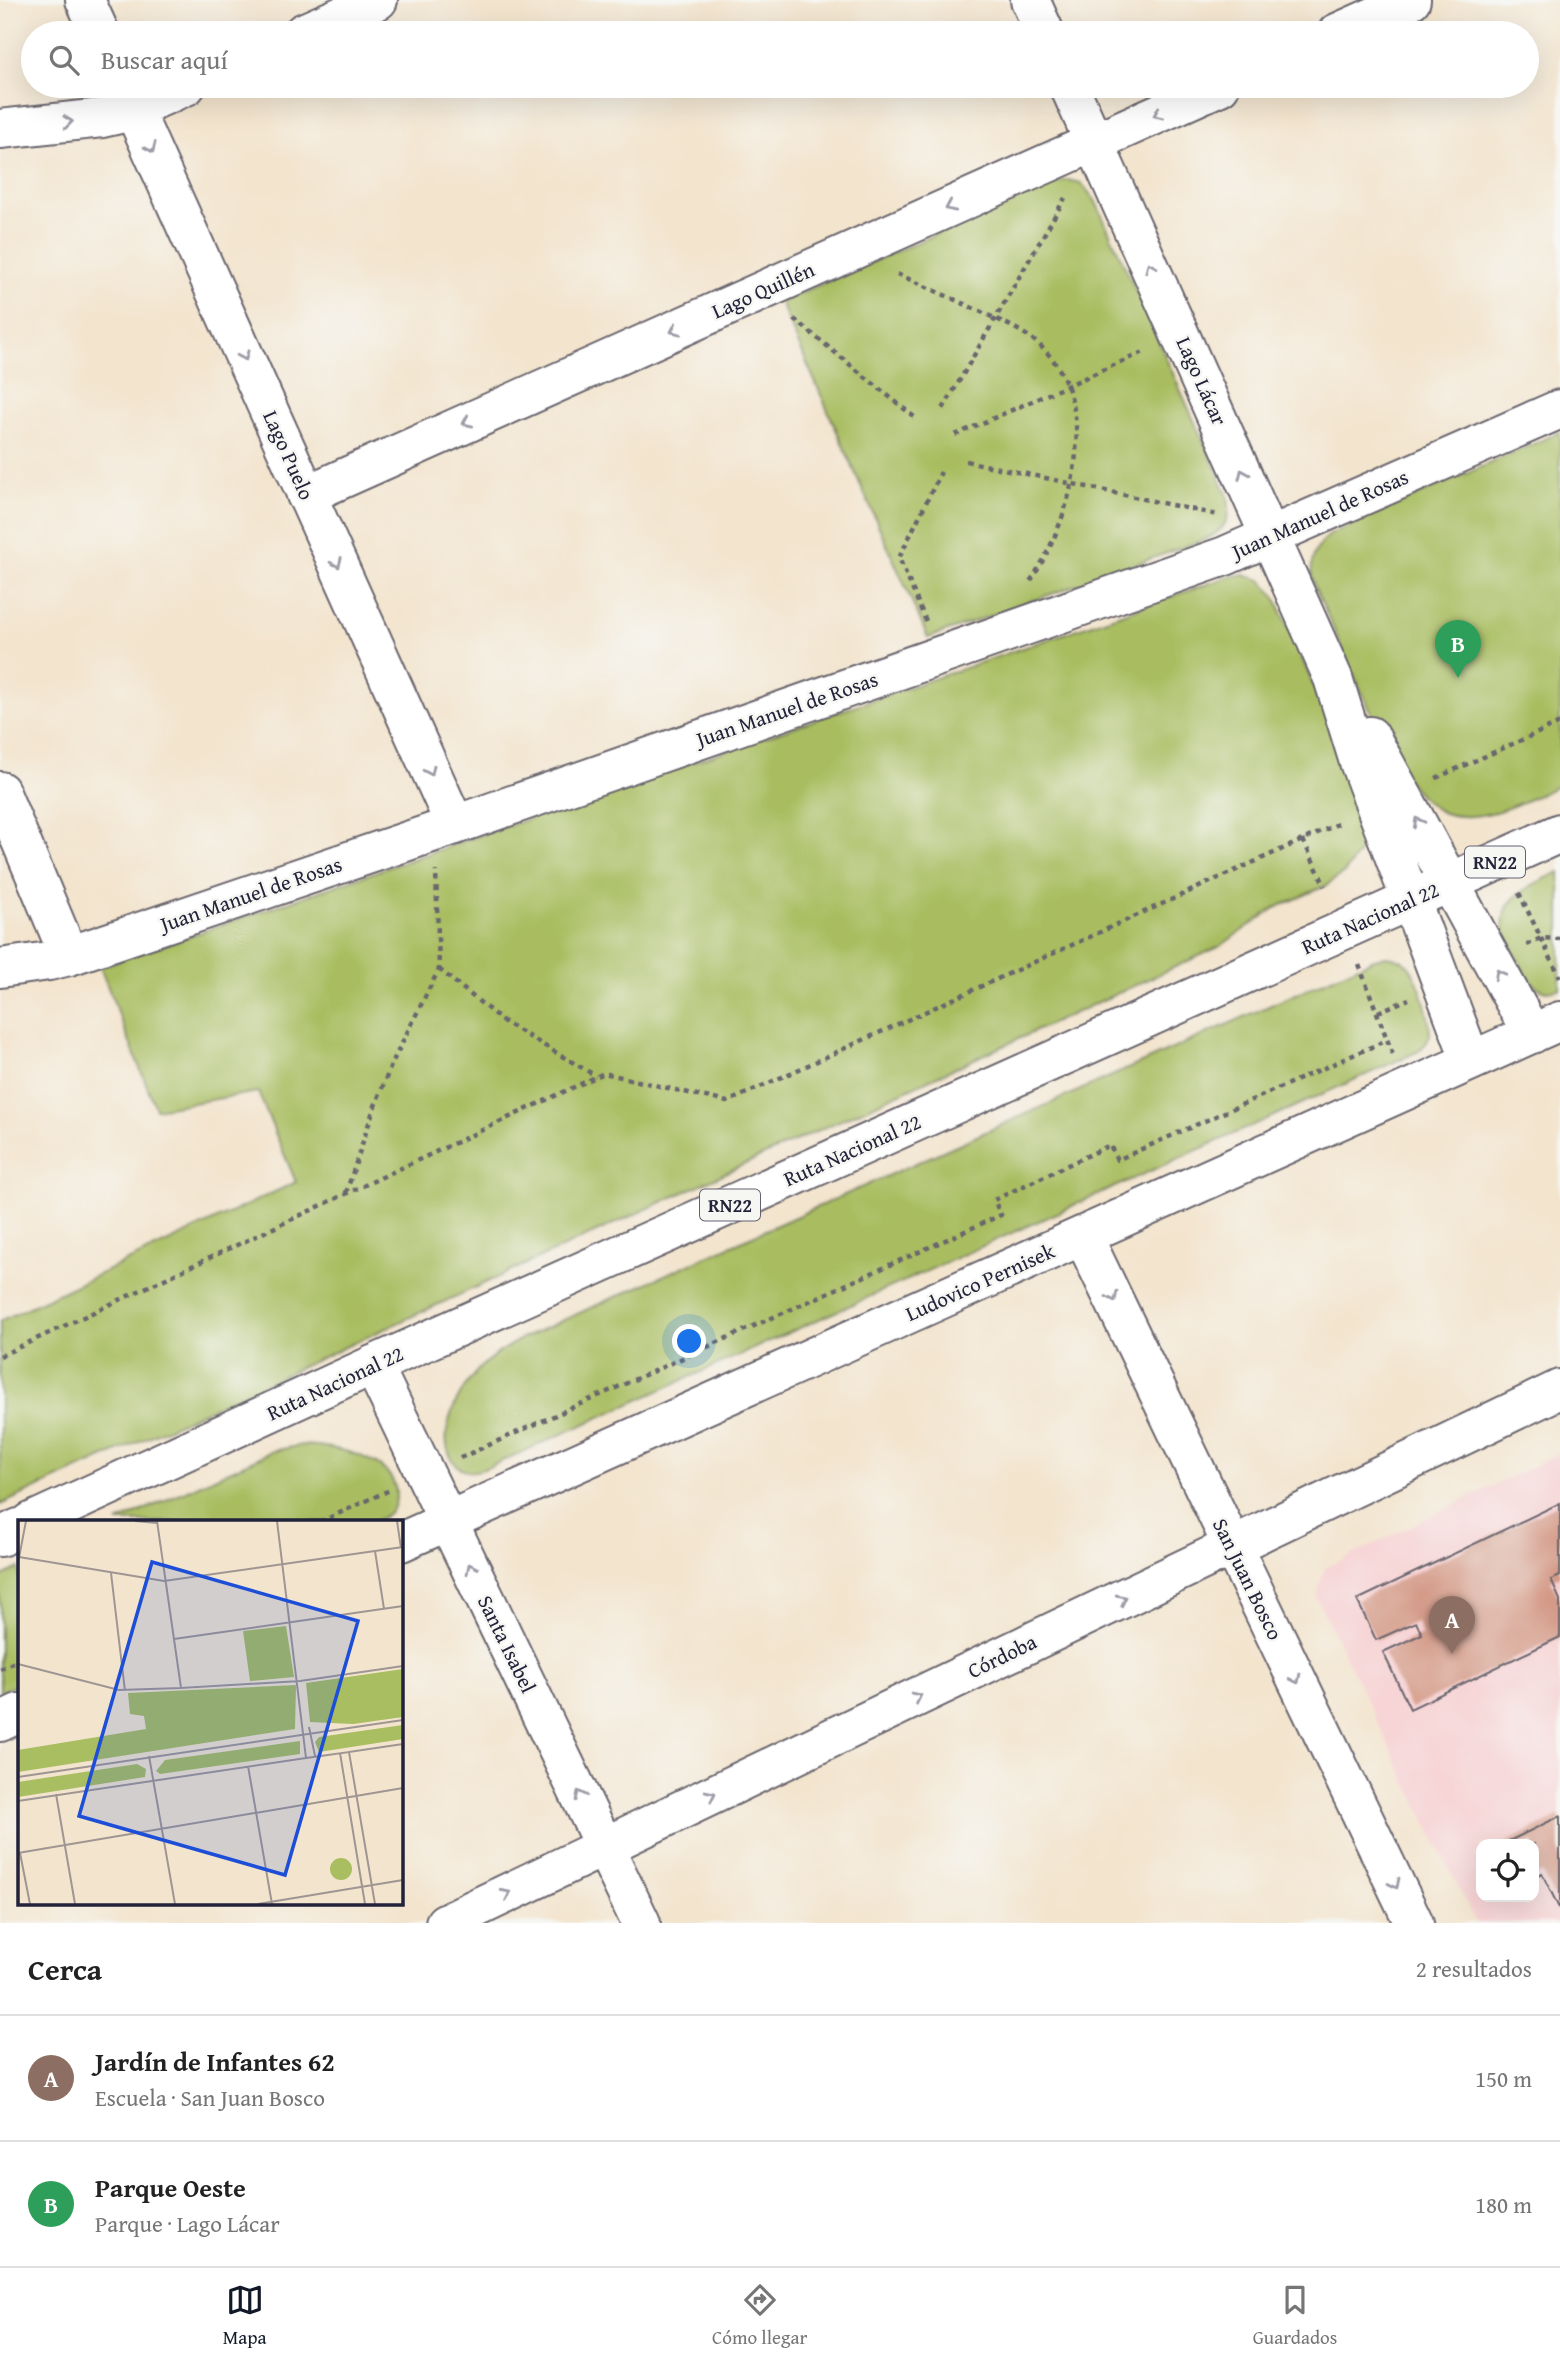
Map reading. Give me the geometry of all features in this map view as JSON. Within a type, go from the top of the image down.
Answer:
[{"type":"main road","points":[[85,0],[95,21]]},
{"type":"main road","points":[[330,21],[378,0]]},
{"type":"main road","points":[[1030,0],[1040,21]]},
{"type":"main road","points":[[1364,21],[1411,0]]},
{"type":"main road","points":[[0,129],[102,118],[127,98]]},
{"type":"main road","name":"Lago Puelo","points":[[128,98],[454,825]]},
{"type":"main road","name":"Lago Lácar","points":[[1074,98],[1333,678],[1357,755],[1471,1061]]},
{"type":"main road","name":"Lago Quillén","points":[[306,495],[1193,98]]},
{"type":"main road","name":"Juan Manuel de Rosas","points":[[0,968],[69,956],[1178,573],[1271,537],[1560,408]]},
{"type":"main road","name":"Lago Lácar","points":[[1333,678],[1375,743],[1450,882],[1546,1028]]},
{"type":"main road","points":[[0,791],[69,956]]},
{"type":"main road","name":"Ruta Nacional 22","points":[[35,1520],[373,1365],[1560,833]]},
{"type":"main road","name":"Ludovico Pernisek","points":[[402,1542],[1546,1028]]},
{"type":"main road","name":"San Juan Bosco","points":[[1083,1236],[1414,1923]]},
{"type":"main road","name":"Santa Isabel","points":[[373,1365],[641,1923]]},
{"type":"main road","name":"Córdoba","points":[[445,1923],[1560,1389]]},
{"type":"main road","points":[[0,1537],[18,1528]]},
{"type":"main road","points":[[0,1722],[18,1713]]},
{"type":"path","points":[[943,409],[1071,188]]},
{"type":"path","points":[[892,271],[995,318],[1037,343],[1059,369],[1067,386],[1078,436],[1070,483],[1057,533],[1049,552],[1026,588]]},
{"type":"path","points":[[793,317],[918,420]]},
{"type":"path","points":[[955,435],[1154,347]]},
{"type":"path","points":[[966,461],[1220,516]]},
{"type":"path","points":[[924,631],[926,618],[899,558],[941,471]]},
{"type":"path","points":[[1430,780],[1560,723]]},
{"type":"path","points":[[0,1356],[604,1073],[727,1102],[1349,819]]},
{"type":"path","points":[[1303,840],[1325,886]]},
{"type":"path","points":[[346,1194],[392,1063],[439,969],[435,860]]},
{"type":"path","points":[[1518,893],[1560,977]]},
{"type":"path","points":[[1523,947],[1541,938],[1560,939]]},
{"type":"path","points":[[1359,965],[1396,1062]]},
{"type":"path","points":[[439,969],[503,1022],[596,1077]]},
{"type":"path","points":[[1378,1012],[1410,998]]},
{"type":"path","points":[[453,1461],[1001,1214],[994,1200],[1110,1145],[1116,1160],[1387,1040]]},
{"type":"path","points":[[324,1520],[395,1488]]},
{"type":"path","points":[[0,1669],[18,1660]]},
{"type":"shaded area","points":[[1560,1453],[1560,1923],[1476,1923],[1316,1597],[1325,1568]]},
{"type":"green space","points":[[1067,180],[1081,183],[1095,200],[1227,494],[1228,515],[1219,531],[1206,539],[928,638],[780,302],[1052,184]]},
{"type":"green space","points":[[1560,432],[1560,785],[1489,814],[1459,816],[1444,813],[1431,805],[1411,785],[1386,743],[1313,582],[1315,552],[1331,534]]},
{"type":"green space","points":[[1243,574],[1261,580],[1275,596],[1362,799],[1366,832],[1358,854],[1344,873],[1325,886],[1275,908],[1219,947],[0,1505],[0,1321],[296,1182],[258,1092],[156,1109],[100,967]]},
{"type":"green space","points":[[1560,872],[1560,989],[1546,991],[1536,986],[1526,974],[1506,937],[1504,918],[1507,908],[1521,892]]},
{"type":"green space","points":[[1386,956],[1401,960],[1409,967],[1422,995],[1430,1035],[1419,1051],[484,1469],[464,1470],[457,1466],[449,1453],[448,1423],[466,1385],[490,1359],[521,1339]]},
{"type":"green space","points":[[302,1445],[344,1451],[374,1462],[393,1482],[395,1505],[377,1520],[122,1520],[273,1451]]},
{"type":"green space","points":[[18,1568],[18,1684],[0,1692],[0,1577]]},
{"type":"building","points":[[1560,1503],[1560,1576],[1551,1580],[1560,1600],[1560,1637],[1410,1709],[1383,1652],[1422,1634],[1416,1622],[1376,1640],[1357,1600]]},
{"type":"building","points":[[1560,1816],[1560,1910],[1542,1873],[1539,1874],[1539,1839],[1513,1839]]},
{"type":"place","name":"Parque Oeste","points":[[1458,678]]},
{"type":"place","name":"Jardín de Infantes 62","points":[[1452,1654]]}]
